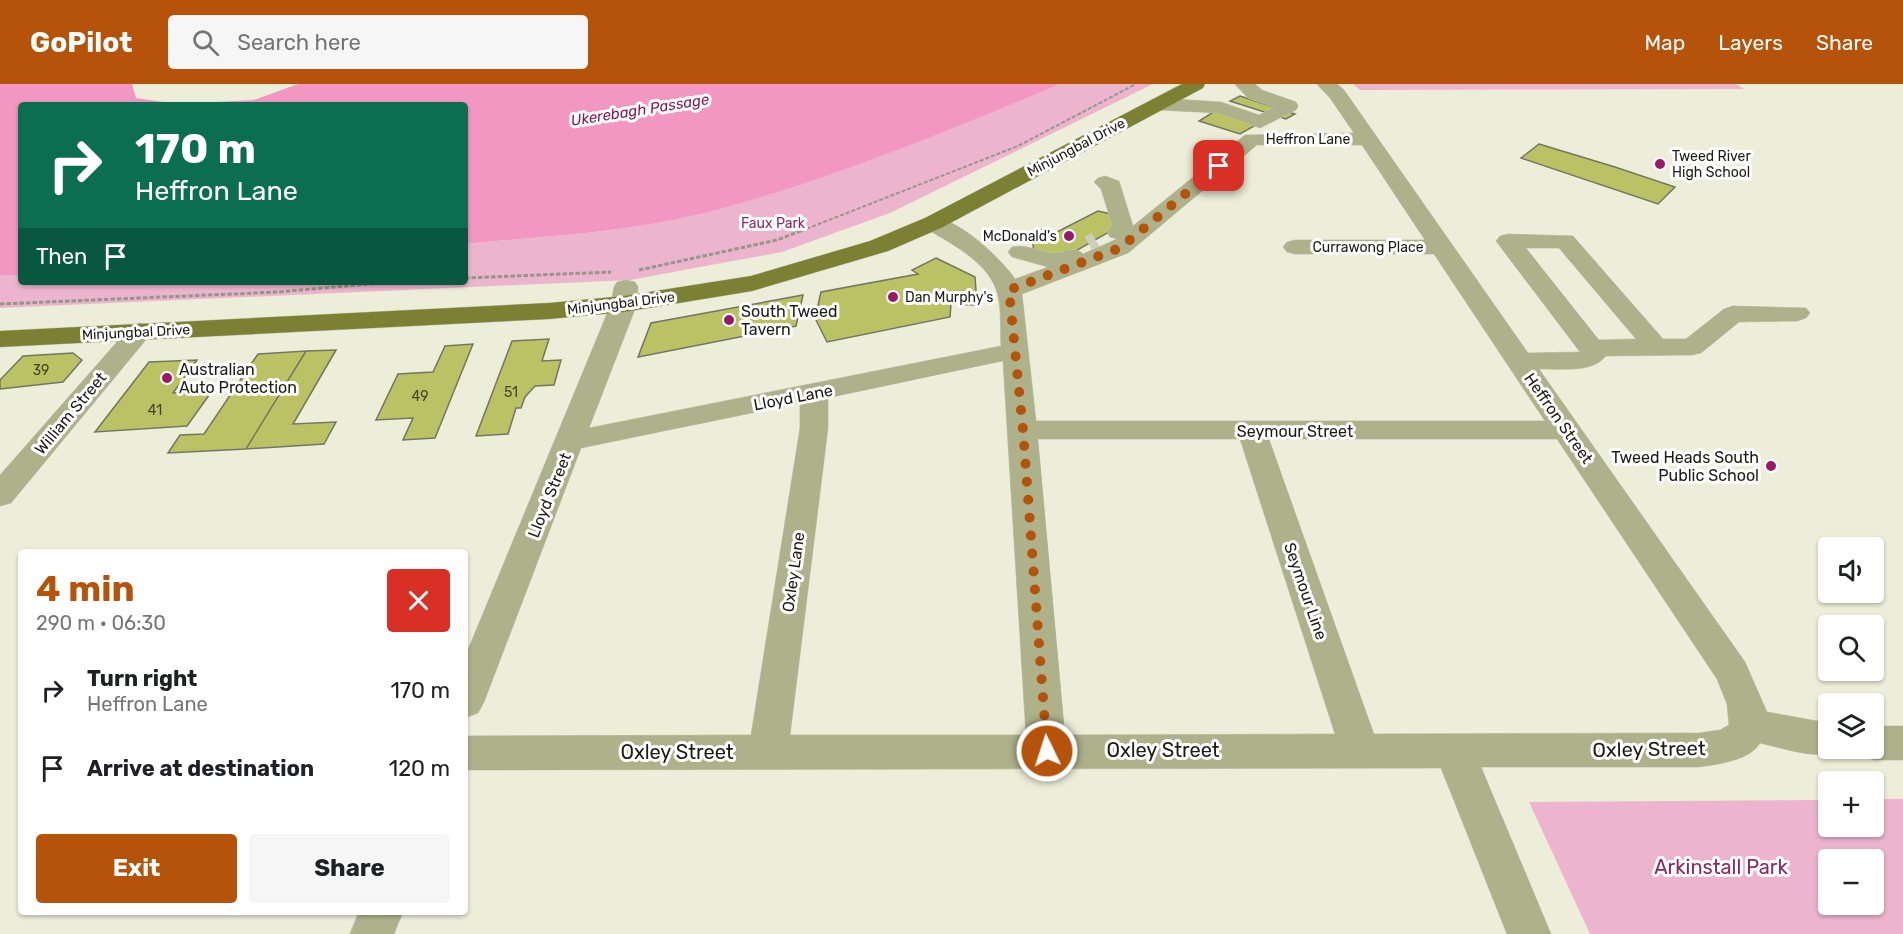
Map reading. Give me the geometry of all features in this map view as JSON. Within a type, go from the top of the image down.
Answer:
[{"type":"main road","name":"Minjungbal Drive","points":[[0,320],[538,294],[713,273],[797,253],[894,220],[1163,94],[1196,84]]},
{"type":"main road","name":"Minjungbal Drive","points":[[0,339],[518,312],[624,283],[772,278],[879,246],[933,223],[1163,94]]},
{"type":"street","points":[[1163,94],[1221,108],[1260,122],[1289,106],[1255,94],[1244,84]]},
{"type":"street","points":[[1272,100],[1316,87]]},
{"type":"street","name":"Heffron Street","points":[[1316,87],[1337,94],[1732,672],[1744,694],[1750,725]]},
{"type":"street","name":"Heffron Lane","points":[[1009,290],[1120,248],[1252,139],[1367,139]]},
{"type":"street","points":[[1020,252],[1031,257],[1052,261],[1065,260],[1104,240],[1123,224],[1112,186],[1104,182]]},
{"type":"street","points":[[933,223],[982,253],[999,270],[1009,290],[1023,430],[1047,751]]},
{"type":"street","points":[[1519,361],[1587,360],[1594,353],[1508,241],[1564,241],[1656,347]]},
{"type":"street","name":"Currawong Place","points":[[1295,247],[1441,247]]},
{"type":"street","name":"Lloyd Street","points":[[468,695],[571,441],[624,283]]},
{"type":"street","points":[[1590,348],[1692,347],[1733,314],[1797,314]]},
{"type":"street","name":"William Street","points":[[0,495],[140,331]]},
{"type":"street","name":"Lloyd Lane","points":[[571,441],[1015,351]]},
{"type":"street","name":"Oxley Lane","points":[[768,752],[814,428],[814,393]]},
{"type":"street","name":"Seymour Street","points":[[1023,430],[1567,430]]},
{"type":"street","name":"Seymour Line","points":[[1252,431],[1360,750]]},
{"type":"street","points":[[1750,725],[1818,739]]},
{"type":"street","name":"Oxley Street","points":[[468,753],[1717,748],[1741,739],[1750,725]]},
{"type":"street","points":[[1884,743],[1903,743]]},
{"type":"street","points":[[1454,750],[1529,934]]},
{"type":"street","points":[[372,934],[380,915]]},
{"type":"path","points":[[468,278],[624,283],[777,240],[1018,146],[1136,84]]},
{"type":"path","points":[[0,304],[278,292],[358,285]]},
{"type":"green space","name":"Faux Park","points":[[1060,84],[1153,84],[890,213],[782,252],[630,280],[0,308],[0,275],[18,275],[18,285],[468,285],[468,244],[613,230],[700,214],[837,172]]},
{"type":"green space","points":[[1353,84],[1736,84],[1744,89],[1360,90]]},
{"type":"green space","name":"Arkinstall Park","points":[[1884,799],[1903,799],[1903,934],[1590,934],[1529,802],[1818,800],[1818,837],[1884,837]]},
{"type":"water","points":[[0,84],[132,84],[136,98],[163,102],[18,102],[18,275],[0,275]]},
{"type":"water","name":"Ukerebagh Passage","points":[[298,84],[1060,84],[882,156],[791,188],[700,214],[642,226],[468,244],[468,102],[216,102],[254,100]]},
{"type":"building","points":[[1240,96],[1295,114],[1286,119],[1230,101]]},
{"type":"building","points":[[1215,111],[1256,125],[1240,134],[1199,121]]},
{"type":"building","points":[[1539,144],[1675,187],[1658,204],[1521,158]]},
{"type":"building","points":[[1098,211],[1115,215],[1118,227],[1065,257],[1034,254],[1032,235],[1043,229],[1055,233]]},
{"type":"building","points":[[936,258],[975,277],[977,305],[951,304],[950,317],[827,342],[815,318],[821,292],[918,274],[912,270]]},
{"type":"building","points":[[803,295],[796,326],[638,357],[651,323]]},
{"type":"building","points":[[549,339],[542,361],[561,360],[554,385],[535,386],[525,397],[521,408],[516,408],[508,434],[476,436],[512,341]]},
{"type":"building","points":[[473,344],[435,438],[403,440],[413,418],[376,420],[398,374],[433,372],[445,346]]},
{"type":"building","points":[[336,350],[293,424],[336,422],[324,444],[246,449],[306,351]]},
{"type":"building","points":[[306,351],[246,449],[168,453],[180,435],[204,434],[258,354]]},
{"type":"building","points":[[73,353],[82,360],[63,382],[0,389],[0,380],[23,356]]},
{"type":"building","points":[[197,360],[173,393],[212,391],[187,426],[95,432],[149,362]]},
{"type":"tunnel","points":[[1091,248],[1098,244]]},
{"type":"place","name":"Tweed River High School","points":[[1660,164]]},
{"type":"place","name":"McDonald's","points":[[1069,236]]},
{"type":"place","name":"Dan Murphy's","points":[[893,297]]},
{"type":"place","name":"South Tweed Tavern","points":[[729,320]]},
{"type":"place","name":"Australian Auto Protection","points":[[167,378]]},
{"type":"place","name":"Tweed Heads South Public School","points":[[1771,466]]},
{"type":"route","points":[[1047,751],[1023,430],[1009,290],[1120,248],[1219,166]]}]
